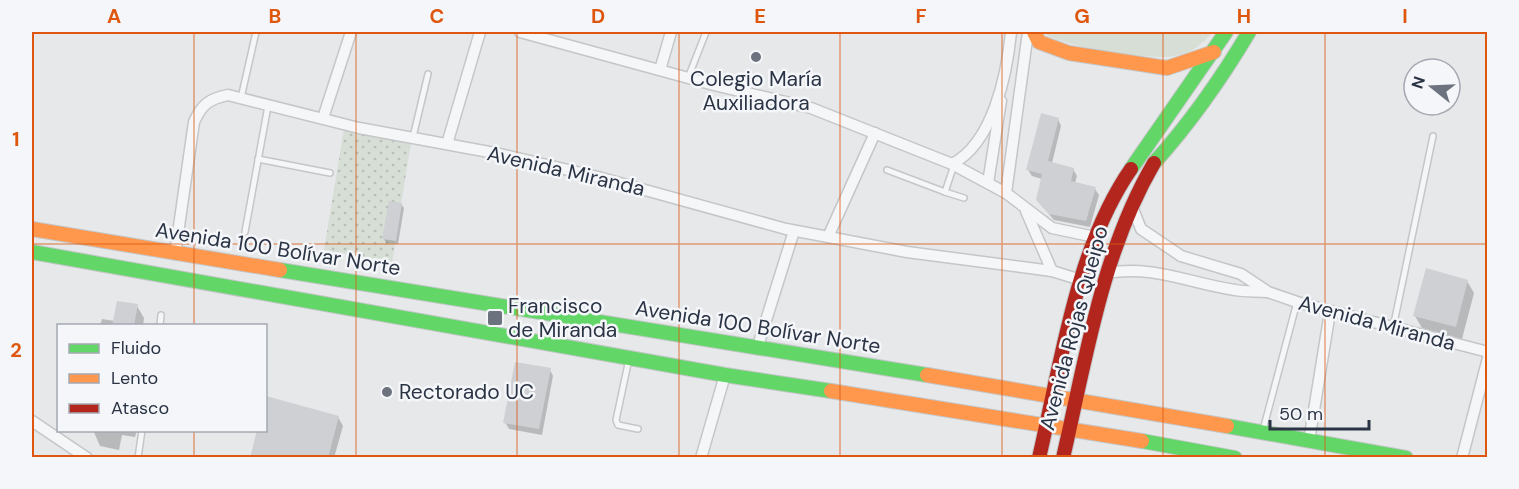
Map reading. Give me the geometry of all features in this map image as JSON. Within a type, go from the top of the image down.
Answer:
[{"type":"main road","points":[[1034,32],[1039,42],[1069,53],[1167,68],[1214,52]]},
{"type":"main road","name":"Avenida Rojas Queipo","points":[[1039,458],[1081,280],[1095,237],[1118,188],[1226,32]]},
{"type":"main road","name":"Avenida Rojas Queipo","points":[[1063,458],[1107,273],[1131,204],[1155,163],[1186,127],[1225,72],[1249,32]]},
{"type":"main road","name":"Avenida 100 Bolívar Norte","points":[[32,229],[1054,396],[1406,458]]},
{"type":"main road","name":"Avenida 100 Bolívar Norte","points":[[32,252],[725,375],[1047,423],[1168,452],[1235,458]]},
{"type":"street","points":[[323,118],[351,32]]},
{"type":"street","points":[[447,144],[480,32]]},
{"type":"street","points":[[520,32],[688,78],[811,108],[953,165],[1006,193],[1026,211],[1052,228],[1095,237]]},
{"type":"street","points":[[660,70],[670,32]]},
{"type":"street","points":[[988,183],[1011,32]]},
{"type":"street","points":[[1006,193],[1028,32]]},
{"type":"street","points":[[953,165],[965,158],[981,139],[1004,80]]},
{"type":"street","name":"Avenida Miranda","points":[[176,254],[194,122],[200,108],[209,99],[228,95],[413,139],[500,154],[598,177],[794,231],[908,252],[1052,271],[1081,280]]},
{"type":"street","points":[[828,237],[875,133]]},
{"type":"street","name":"Avenida Miranda","points":[[1131,204],[1141,229],[1152,239],[1181,256],[1241,274],[1268,291],[1297,302],[1488,352]]},
{"type":"street","points":[[1026,211],[1052,271]]},
{"type":"street","points":[[757,349],[794,231]]},
{"type":"street","name":"Avenida Miranda","points":[[1107,273],[1129,269],[1160,272],[1235,291],[1268,291]]},
{"type":"street","points":[[1309,441],[1330,312]]},
{"type":"street","points":[[1462,458],[1488,358]]},
{"type":"street","points":[[701,458],[725,375]]},
{"type":"street","points":[[32,421],[70,453],[87,458]]},
{"type":"lane","points":[[241,98],[256,32]]},
{"type":"lane","points":[[688,78],[706,32]]},
{"type":"lane","points":[[413,139],[428,74]]},
{"type":"lane","points":[[246,232],[268,104]]},
{"type":"lane","points":[[1393,328],[1433,136]]},
{"type":"lane","points":[[258,159],[330,173]]},
{"type":"lane","points":[[945,192],[953,165]]},
{"type":"lane","points":[[887,170],[964,198]]},
{"type":"lane","points":[[1263,432],[1297,302]]},
{"type":"lane","points":[[160,324],[161,315]]},
{"type":"lane","points":[[629,358],[616,420],[618,424],[638,429]]},
{"type":"lane","points":[[138,458],[142,432]]},
{"type":"shaded area","points":[[1042,32],[1213,32],[1192,50],[1181,55],[1164,57],[1086,47],[1051,37]]},
{"type":"shaded area","points":[[344,129],[411,142],[392,262],[324,250]]},
{"type":"building","points":[[1041,113],[1059,118],[1048,161],[1074,168],[1071,181],[1096,187],[1086,221],[1049,214],[1036,200],[1042,174],[1026,170]]},
{"type":"building","points":[[389,201],[402,203],[396,241],[382,239]]},
{"type":"building","points":[[1426,268],[1468,280],[1456,327],[1413,316]]},
{"type":"building","points":[[117,301],[138,304],[134,324],[112,324]]},
{"type":"building","points":[[515,362],[551,368],[539,429],[503,423]]},
{"type":"building","points":[[267,396],[339,416],[328,458],[250,458],[256,432],[267,432]]},
{"type":"traffic: fast","points":[[1131,169],[1226,32]]},
{"type":"traffic: fast","points":[[1154,163],[1205,100],[1249,32]]},
{"type":"traffic: fast","points":[[32,252],[725,375],[831,391]]},
{"type":"traffic: fast","points":[[280,270],[927,375]]},
{"type":"traffic: fast","points":[[1227,426],[1406,458]]},
{"type":"traffic: fast","points":[[1142,441],[1235,458]]},
{"type":"traffic: slow","points":[[1034,32],[1039,42],[1069,53],[1167,68],[1214,52]]},
{"type":"traffic: slow","points":[[32,229],[280,270]]},
{"type":"traffic: slow","points":[[927,375],[1227,426]]},
{"type":"traffic: slow","points":[[831,391],[1142,441]]},
{"type":"traffic: jam","points":[[1063,458],[1088,344],[1108,269],[1136,197],[1154,163]]},
{"type":"traffic: jam","points":[[1039,458],[1063,346],[1084,270],[1112,200],[1131,169]]},
{"type":"place","name":"Colegio María Auxiliadora","points":[[756,57]]},
{"type":"place","name":"Francisco de Miranda","points":[[495,318]]},
{"type":"place","name":"Rectorado UC","points":[[387,392]]}]
